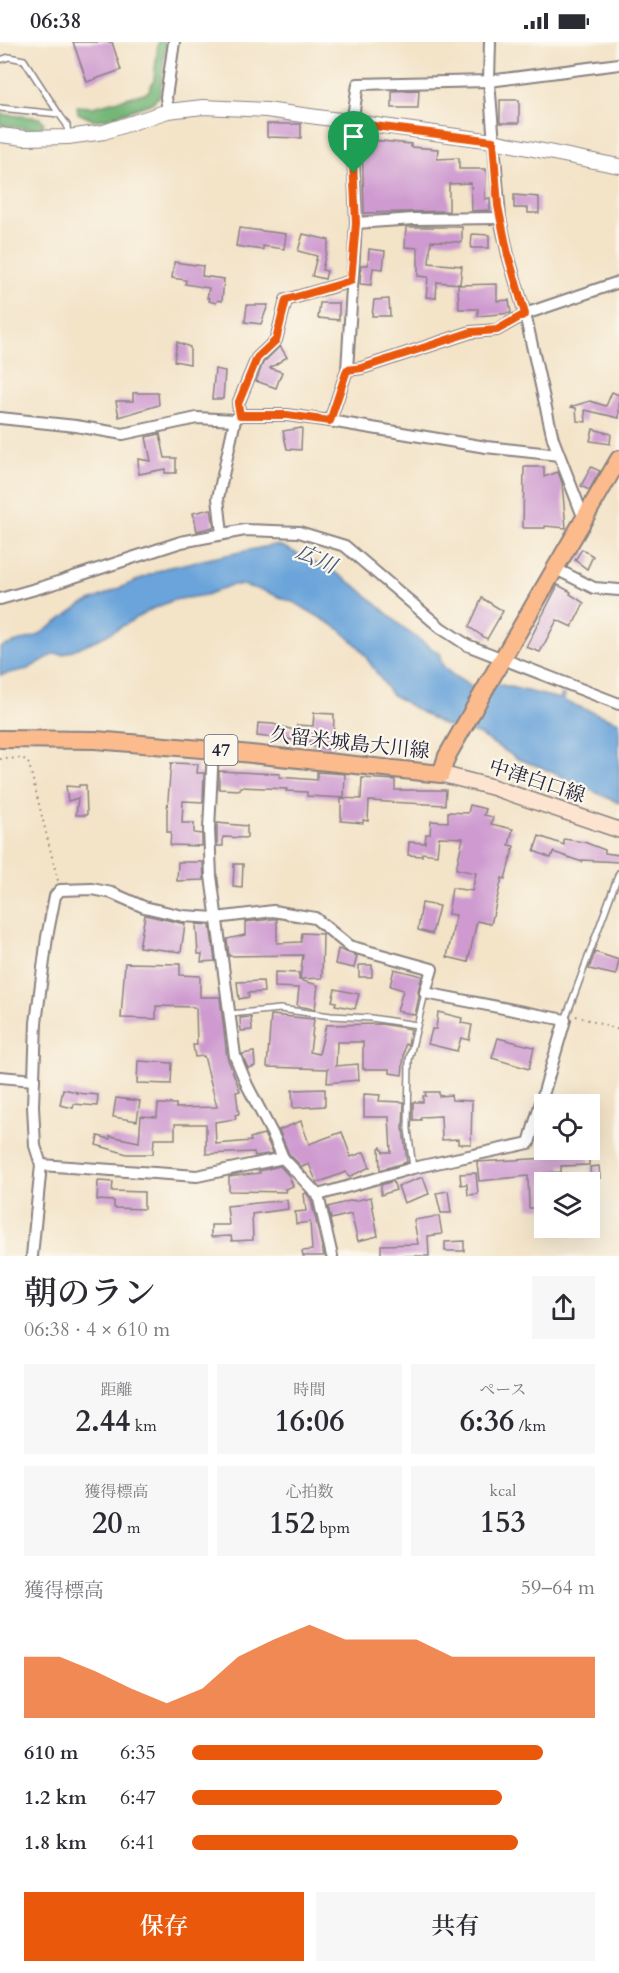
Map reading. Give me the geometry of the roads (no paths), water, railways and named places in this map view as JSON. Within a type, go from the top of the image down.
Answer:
[{"type":"main road","name":"久留米城島大川線","points":[[0,739],[95,740],[441,774],[447,756],[619,459]]},
{"type":"main road","name":"中津白口線","points":[[441,774],[492,787],[619,830]]},
{"type":"street","points":[[168,111],[166,97],[174,42]]},
{"type":"street","points":[[490,42],[489,81],[500,219],[525,314],[553,439],[584,519]]},
{"type":"street","points":[[330,421],[347,370],[356,223],[351,123],[358,84],[489,81],[619,64]]},
{"type":"street","points":[[0,135],[25,138],[68,137],[104,132],[168,111],[203,107],[266,110],[493,141],[619,166]]},
{"type":"street","points":[[356,223],[414,219],[500,219]]},
{"type":"street","points":[[222,534],[218,498],[238,417],[238,404],[257,358],[276,340],[286,300],[351,281]]},
{"type":"street","points":[[347,370],[362,368],[471,332],[497,330],[525,314],[619,282]]},
{"type":"street","points":[[0,418],[76,426],[123,434],[197,418],[287,415],[486,447],[559,455]]},
{"type":"street","points":[[0,599],[181,542],[202,540],[245,530],[298,532],[345,546],[441,628],[467,645],[501,661],[619,704]]},
{"type":"street","points":[[556,568],[594,588],[619,590]]},
{"type":"street","points":[[213,750],[209,829],[216,918],[235,1056],[283,1158],[318,1195],[332,1256]]},
{"type":"street","points":[[32,1256],[41,1165],[35,1146],[36,1023],[47,937],[56,896],[60,890],[92,889],[112,893],[144,907],[173,914],[216,918],[273,911],[315,918],[349,946],[432,969],[425,993],[567,1017],[529,1143],[413,1168],[318,1195]]},
{"type":"street","points":[[0,1077],[34,1080]]},
{"type":"street","points":[[41,1165],[197,1176],[283,1158]]},
{"type":"lane","points":[[0,60],[9,57],[24,60],[67,125],[68,137]]},
{"type":"lane","points":[[0,108],[59,114]]},
{"type":"lane","points":[[567,1017],[619,873]]},
{"type":"lane","points":[[413,1168],[408,1129],[409,1060],[425,993]]},
{"type":"lane","points":[[230,1014],[280,1009],[417,1025]]},
{"type":"water","points":[[273,545],[282,546],[336,573],[357,587],[407,631],[440,654],[440,660],[446,669],[473,688],[502,685],[560,699],[562,694],[565,695],[564,701],[619,722],[619,803],[518,759],[478,734],[444,725],[414,708],[391,694],[359,647],[338,628],[295,603],[242,585],[231,585],[206,595],[174,600],[152,609],[105,636],[64,654],[54,654],[28,669],[0,675],[0,647],[37,636],[81,605],[165,568]]},
{"type":"water label","name":"広川","points":[[316,559]]}]
